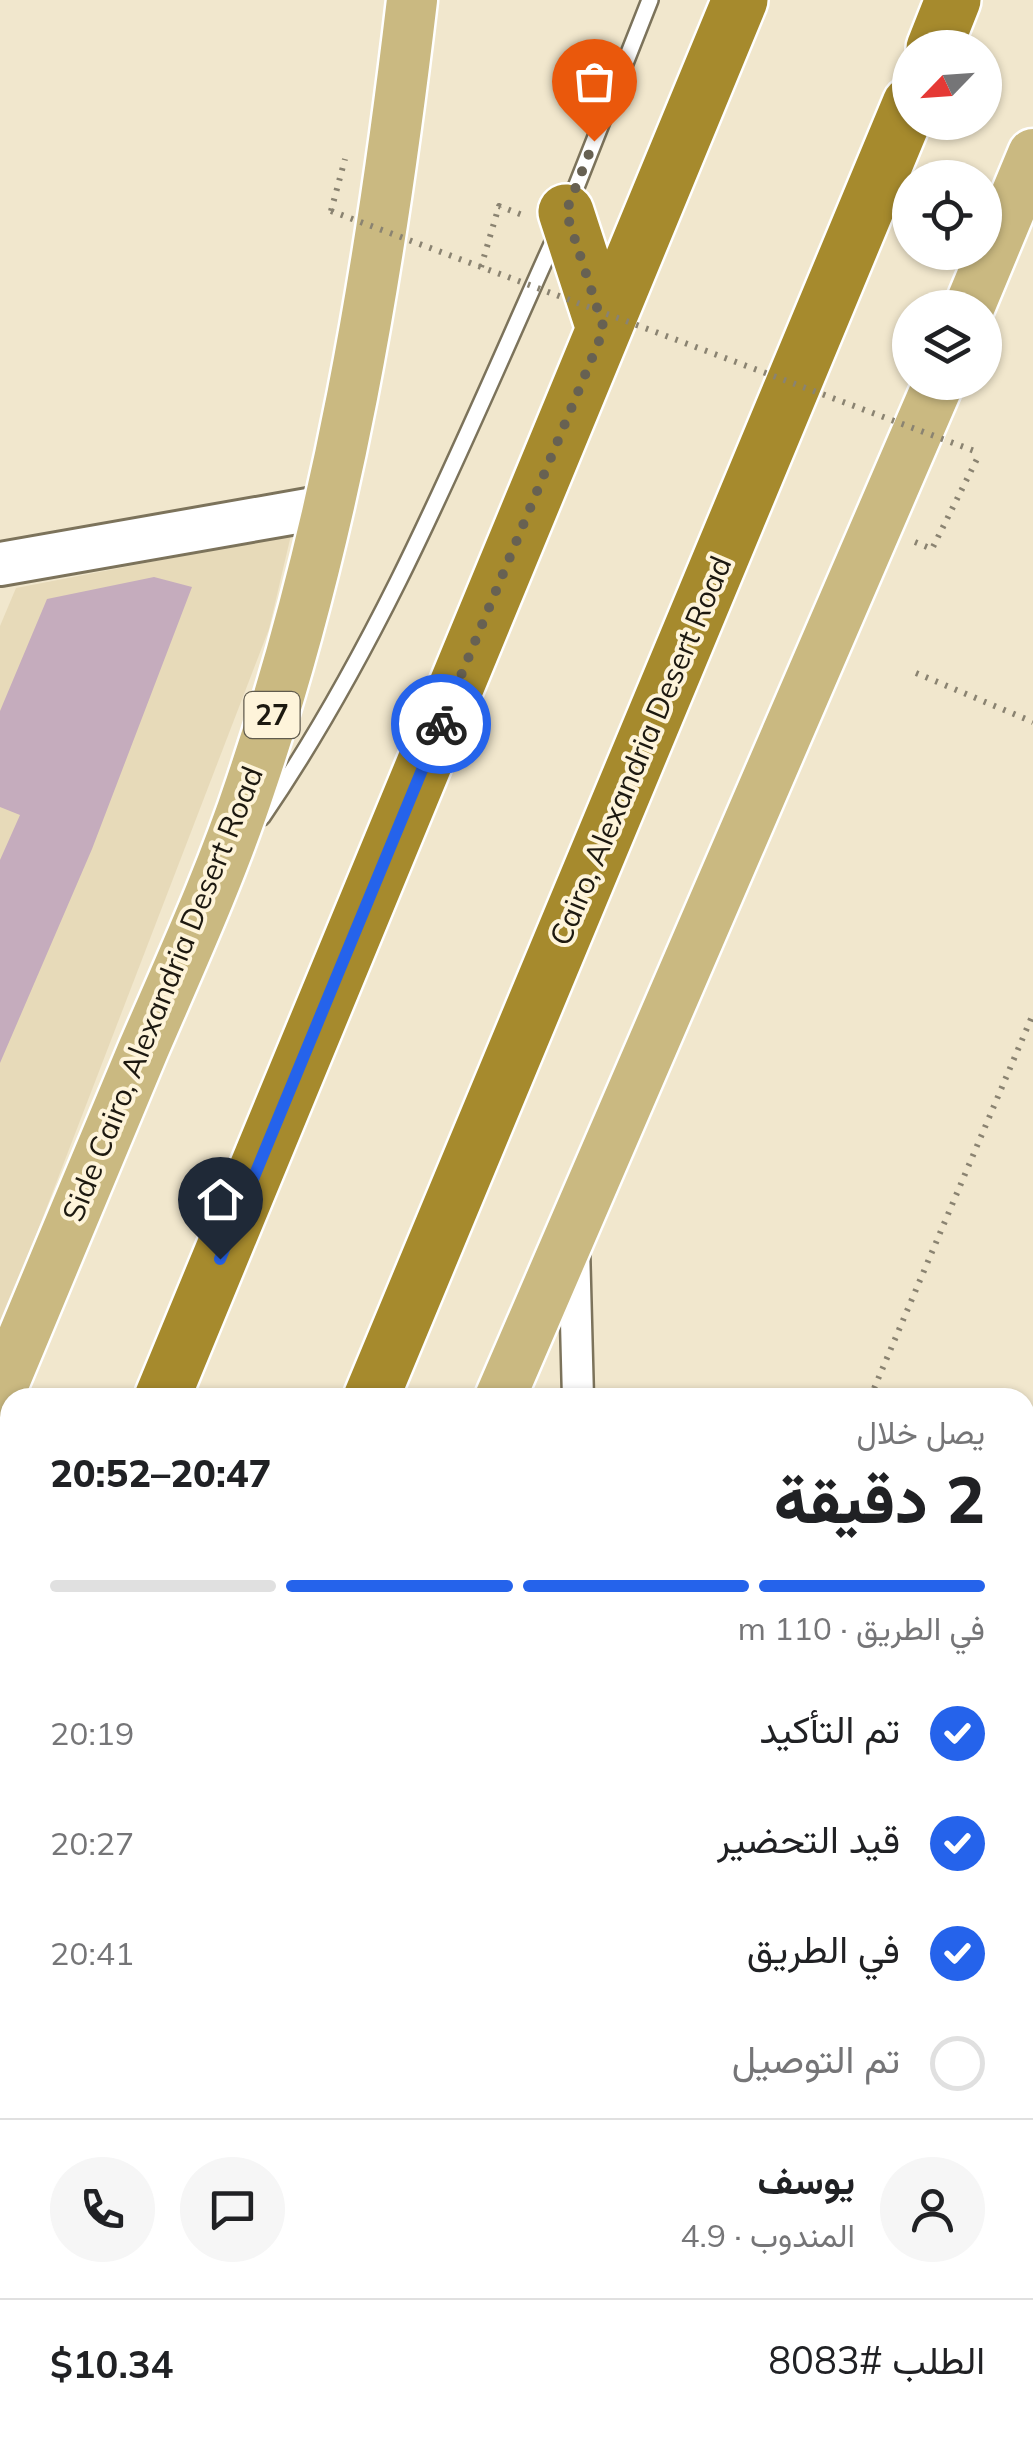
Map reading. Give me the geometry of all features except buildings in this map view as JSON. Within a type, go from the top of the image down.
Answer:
[{"type":"highway","points":[[166,1388],[740,0]]},
{"type":"highway","points":[[942,30],[954,0]]},
{"type":"highway","name":"Cairo, Alexandria Desert Road","points":[[375,1388],[895,140]]},
{"type":"highway","points":[[566,212],[604,329]]},
{"type":"main road","name":"Side Cairo, Alexandria Desert Road","points":[[2,1388],[212,889],[251,784],[331,506],[389,189],[412,0]]},
{"type":"main road","points":[[977,290],[1033,154]]},
{"type":"main road","points":[[504,1388],[931,400]]},
{"type":"street","points":[[0,564],[331,506]]},
{"type":"street","points":[[574,1222],[578,1388]]},
{"type":"lane","name":"27","points":[[212,889],[278,791],[372,631],[566,212],[650,0]]},
{"type":"path","points":[[481,267],[499,206]]},
{"type":"path","points":[[331,211],[980,453],[932,549]]},
{"type":"path","points":[[916,672],[1033,722]]},
{"type":"path","points":[[874,1388],[1033,1014]]},
{"type":"shaded area","points":[[291,535],[269,629],[0,1329],[0,626],[16,588]]},
{"type":"way so far","points":[[441,724],[604,329],[566,212],[594,141]]},
{"type":"route","points":[[220,1259],[441,724]]}]
